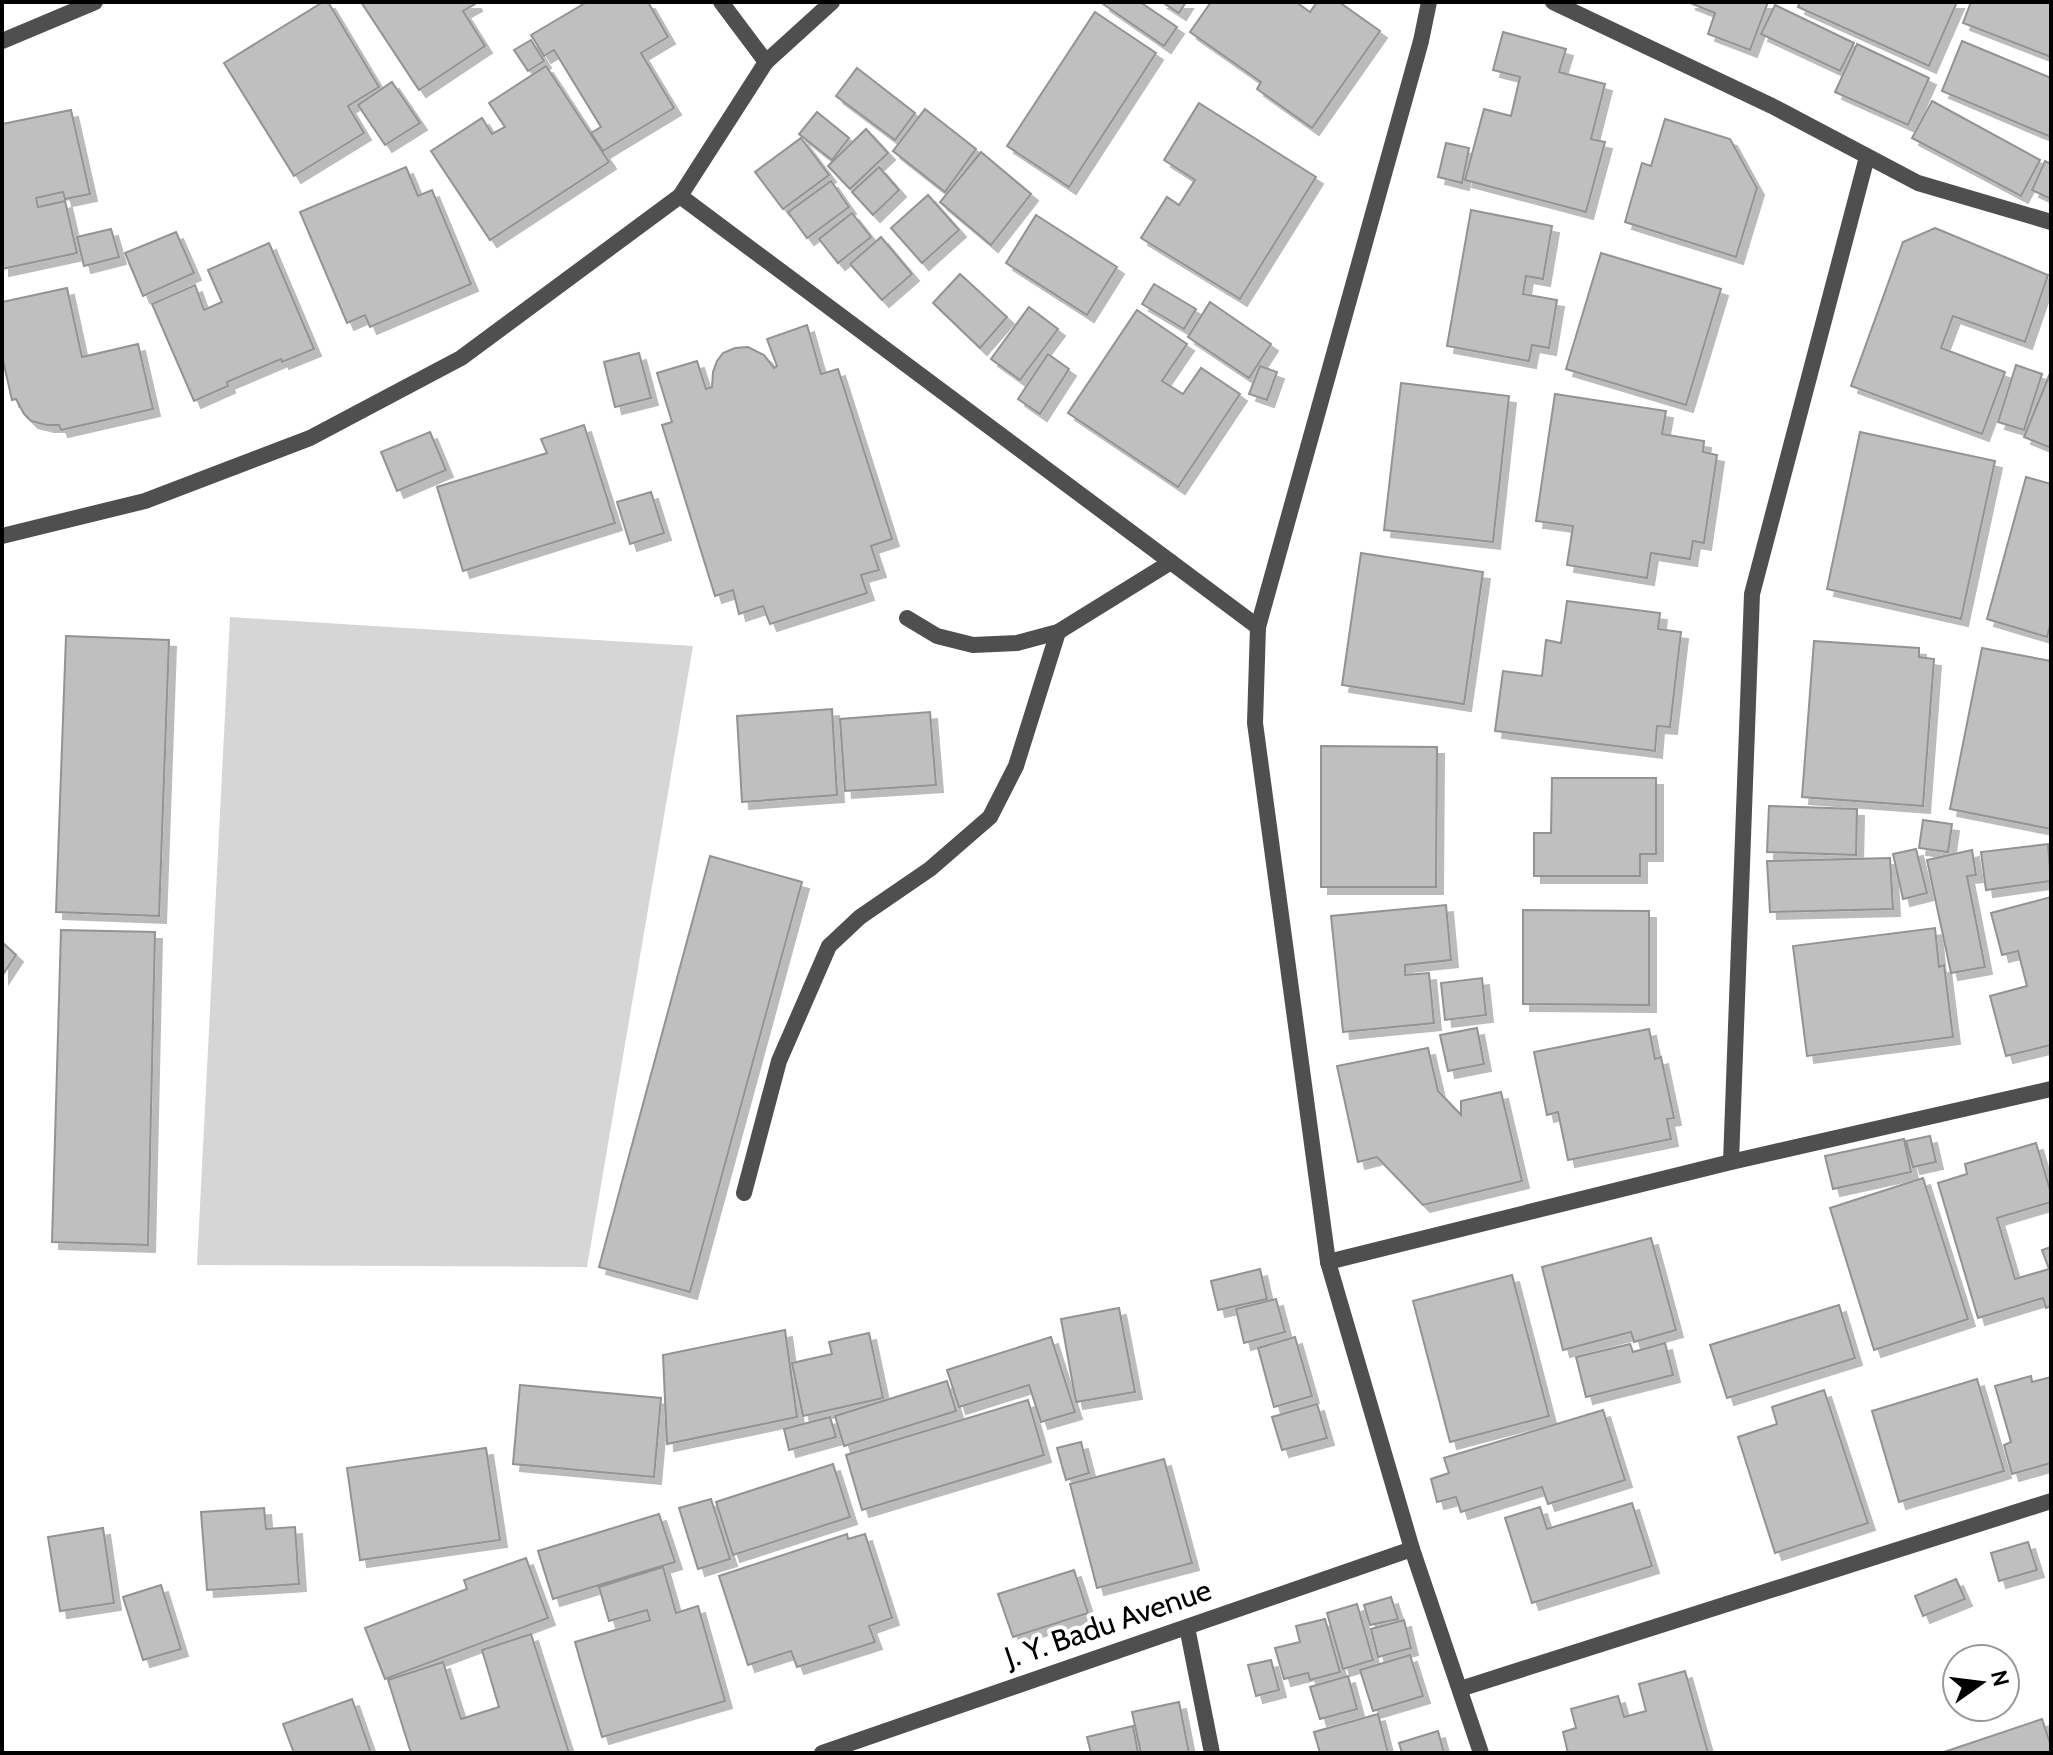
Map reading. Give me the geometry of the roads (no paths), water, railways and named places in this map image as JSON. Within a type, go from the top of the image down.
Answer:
[{"type":"street","points":[[2,41],[95,2]]},
{"type":"street","points":[[721,2],[766,62]]},
{"type":"street","points":[[2,536],[145,501],[310,438],[461,358],[680,196],[766,62],[832,2]]},
{"type":"street","points":[[1429,2],[1417,57],[1258,627],[1255,723],[1328,1262],[1412,1549],[1481,1753]]},
{"type":"street","points":[[1553,2],[1772,106],[1918,183],[2051,222]]},
{"type":"street","points":[[1731,1162],[1752,594],[1867,157]]},
{"type":"street","points":[[680,196],[1258,627]]},
{"type":"street","points":[[907,618],[937,636],[973,645],[1017,643],[1058,632],[1171,562]]},
{"type":"street","points":[[744,1193],[779,1061],[829,946],[860,917],[930,869],[990,817],[1016,766],[1058,632]]},
{"type":"street","points":[[1328,1262],[1731,1162],[2051,1089]]},
{"type":"street","points":[[1460,1689],[2051,1501]]},
{"type":"street","name":"J. Y. Badu Avenue","points":[[822,1753],[1412,1549]]},
{"type":"street","points":[[1187,1627],[1212,1753]]}]
